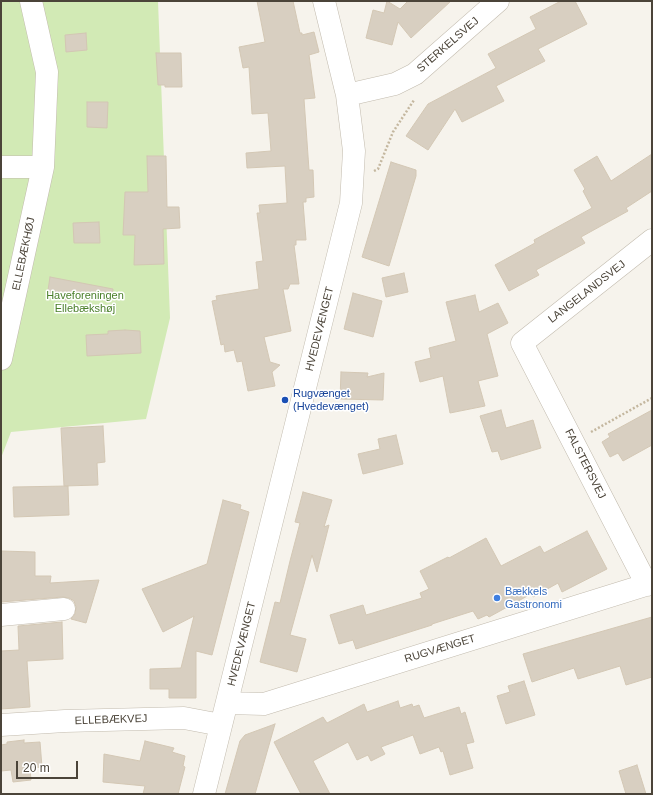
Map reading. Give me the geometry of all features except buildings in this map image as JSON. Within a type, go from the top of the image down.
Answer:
[{"type":"street","name":"ELLEBÆKHØJ","points":[[2,347],[43,166],[47,72],[31,1]]},
{"type":"street","name":"HVEDEVÆNGET","points":[[204,794],[351,203],[354,151],[348,94],[324,1]]},
{"type":"street","name":"STERKELSVEJ","points":[[348,94],[395,84],[415,74],[498,1]]},
{"type":"street","points":[[1,167],[43,166]]},
{"type":"street","name":"LANGELANDSVEJ","points":[[522,343],[652,240]]},
{"type":"street","name":"FALSTERSVEJ","points":[[522,343],[650,584]]},
{"type":"street","name":"RUGVÆNGET","points":[[227,703],[264,704],[650,584]]},
{"type":"street","points":[[1,615],[64,609]]},
{"type":"street","name":"ELLEBÆKVEJ","points":[[1,725],[65,721],[184,718],[222,724]]},
{"type":"path","points":[[352,178],[378,169],[393,132],[408,106],[417,95]]},
{"type":"path","points":[[574,442],[652,398]]},
{"type":"green space","name":"Haveforeningen Ellebækshøj","points":[[1,1],[158,1],[170,318],[146,419],[11,432],[1,458]]},
{"type":"place","name":"Rugvænget (Hvedevænget)","points":[[285,400]]},
{"type":"place","name":"Bækkels Gastronomi","points":[[497,598]]}]
